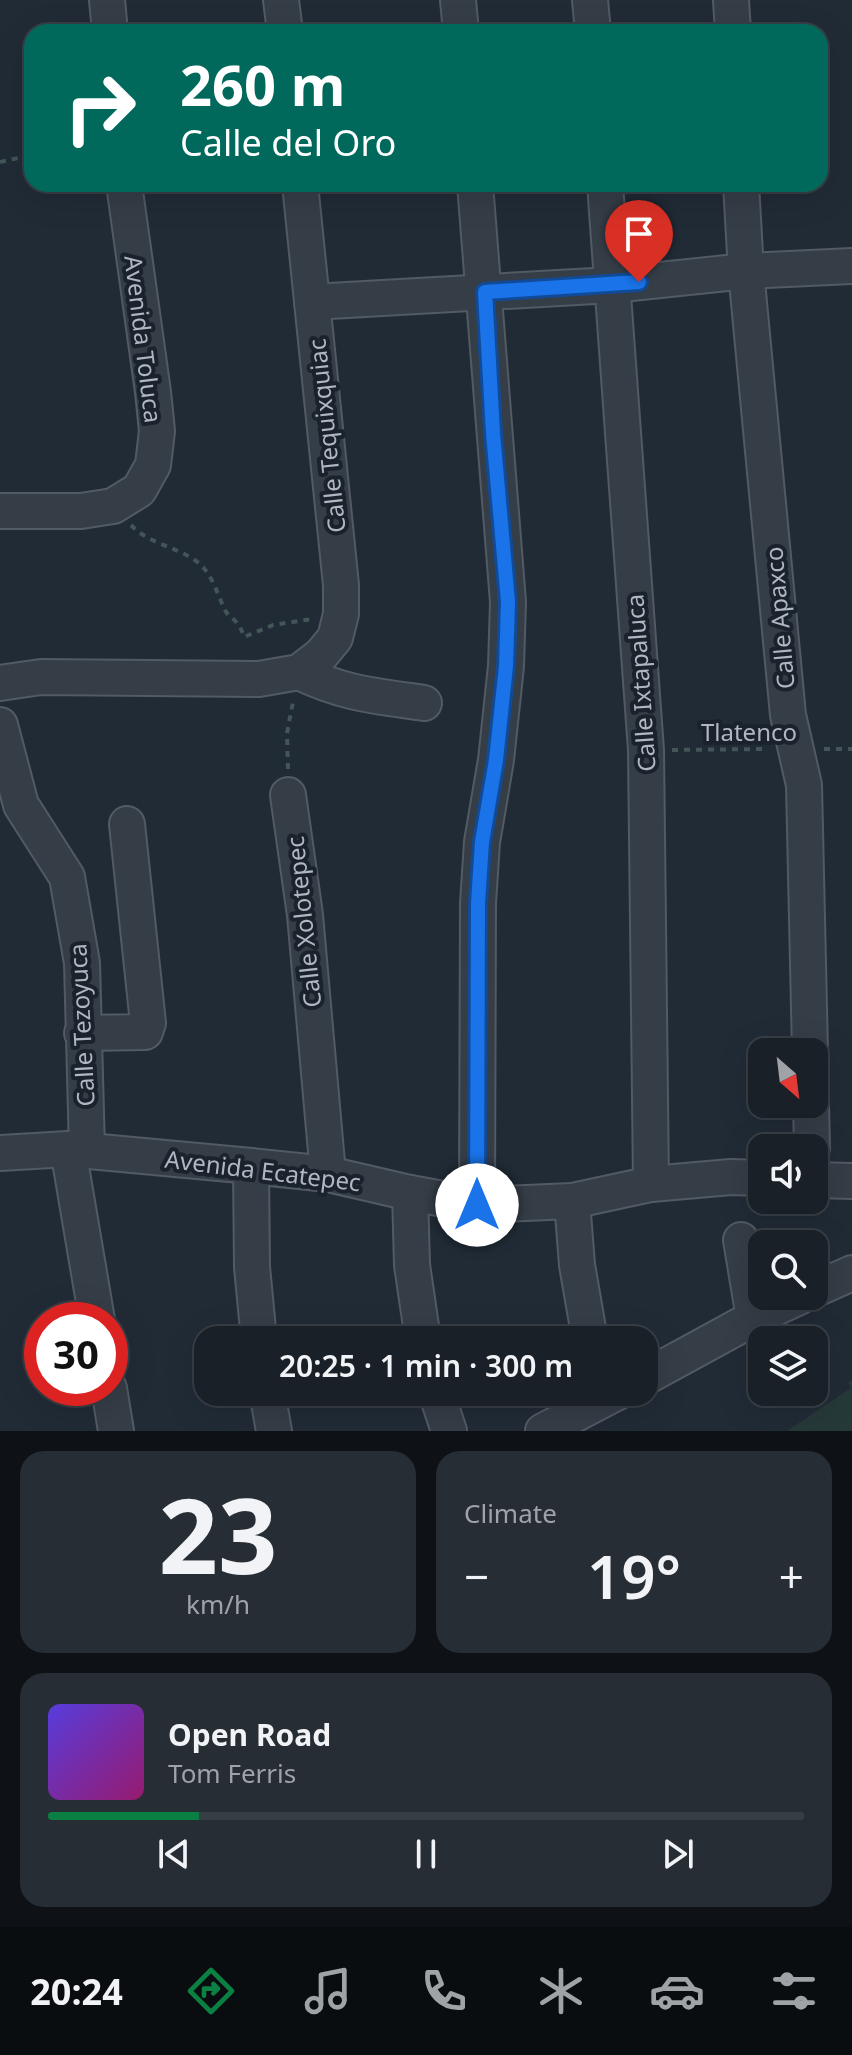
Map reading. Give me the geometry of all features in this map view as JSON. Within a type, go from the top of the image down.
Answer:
[{"type":"street","points":[[107,0],[109,24]]},
{"type":"street","points":[[281,0],[284,24]]},
{"type":"street","points":[[458,0],[460,24]]},
{"type":"street","points":[[590,0],[592,24]]},
{"type":"street","points":[[731,0],[732,24]]},
{"type":"street","name":"Avenida Toluca","points":[[113,506],[139,490],[153,465],[157,431],[125,192]]},
{"type":"street","name":"Calle Tequixquiac","points":[[299,672],[321,655],[335,638],[341,614],[301,192]]},
{"type":"street","points":[[476,192],[508,602],[506,666],[496,760],[482,842],[478,903],[477,1205]]},
{"type":"street","name":"Calle Ixtapaluca","points":[[606,192],[646,750],[651,1184]]},
{"type":"street","name":"Calle Apaxco","points":[[741,192],[746,271],[788,715],[804,785],[810,1038]]},
{"type":"street","points":[[312,302],[612,285],[746,271],[852,266]]},
{"type":"street","points":[[0,511],[81,511],[113,506]]},
{"type":"street","points":[[0,683],[41,677],[259,679],[299,672],[329,687],[424,703]]},
{"type":"street","name":"Calle Tezoyuca","points":[[0,725],[21,805],[67,877],[82,963],[78,1150],[95,1302]]},
{"type":"street","name":"Calle Xolotepec","points":[[288,795],[305,915],[328,1174]]},
{"type":"street","points":[[82,1033],[145,1032],[148,1023],[127,824]]},
{"type":"street","name":"Avenida Ecatepec","points":[[0,1153],[78,1150],[328,1174],[477,1205],[572,1201],[651,1184],[748,1178]]},
{"type":"street","points":[[251,1166],[252,1267],[258,1326]]},
{"type":"street","points":[[828,1180],[852,1181]]},
{"type":"street","points":[[410,1193],[412,1265],[421,1326]]},
{"type":"street","points":[[572,1201],[577,1265],[588,1326]]},
{"type":"street","points":[[741,1240],[754,1318]]},
{"type":"street","points":[[828,1284],[852,1273]]},
{"type":"street","points":[[658,1370],[771,1310]]},
{"type":"street","points":[[112,1406],[116,1431]]},
{"type":"street","points":[[270,1406],[274,1431]]},
{"type":"street","points":[[441,1406],[449,1431]]},
{"type":"street","points":[[543,1431],[587,1406]]},
{"type":"path","points":[[0,162],[24,157]]},
{"type":"path","points":[[113,506],[141,535],[198,562],[220,593],[225,612],[239,622],[244,637],[273,625],[341,614]]},
{"type":"path","points":[[288,795],[287,733],[299,672]]},
{"type":"path","name":"Tlatenco","points":[[646,750],[852,749]]},
{"type":"shaded area","points":[[852,1380],[852,1431],[787,1431],[851,1388],[848,1382]]},
{"type":"route","points":[[477,1205],[478,903],[482,842],[496,760],[506,666],[508,602],[493,433],[485,292],[639,282]]}]
